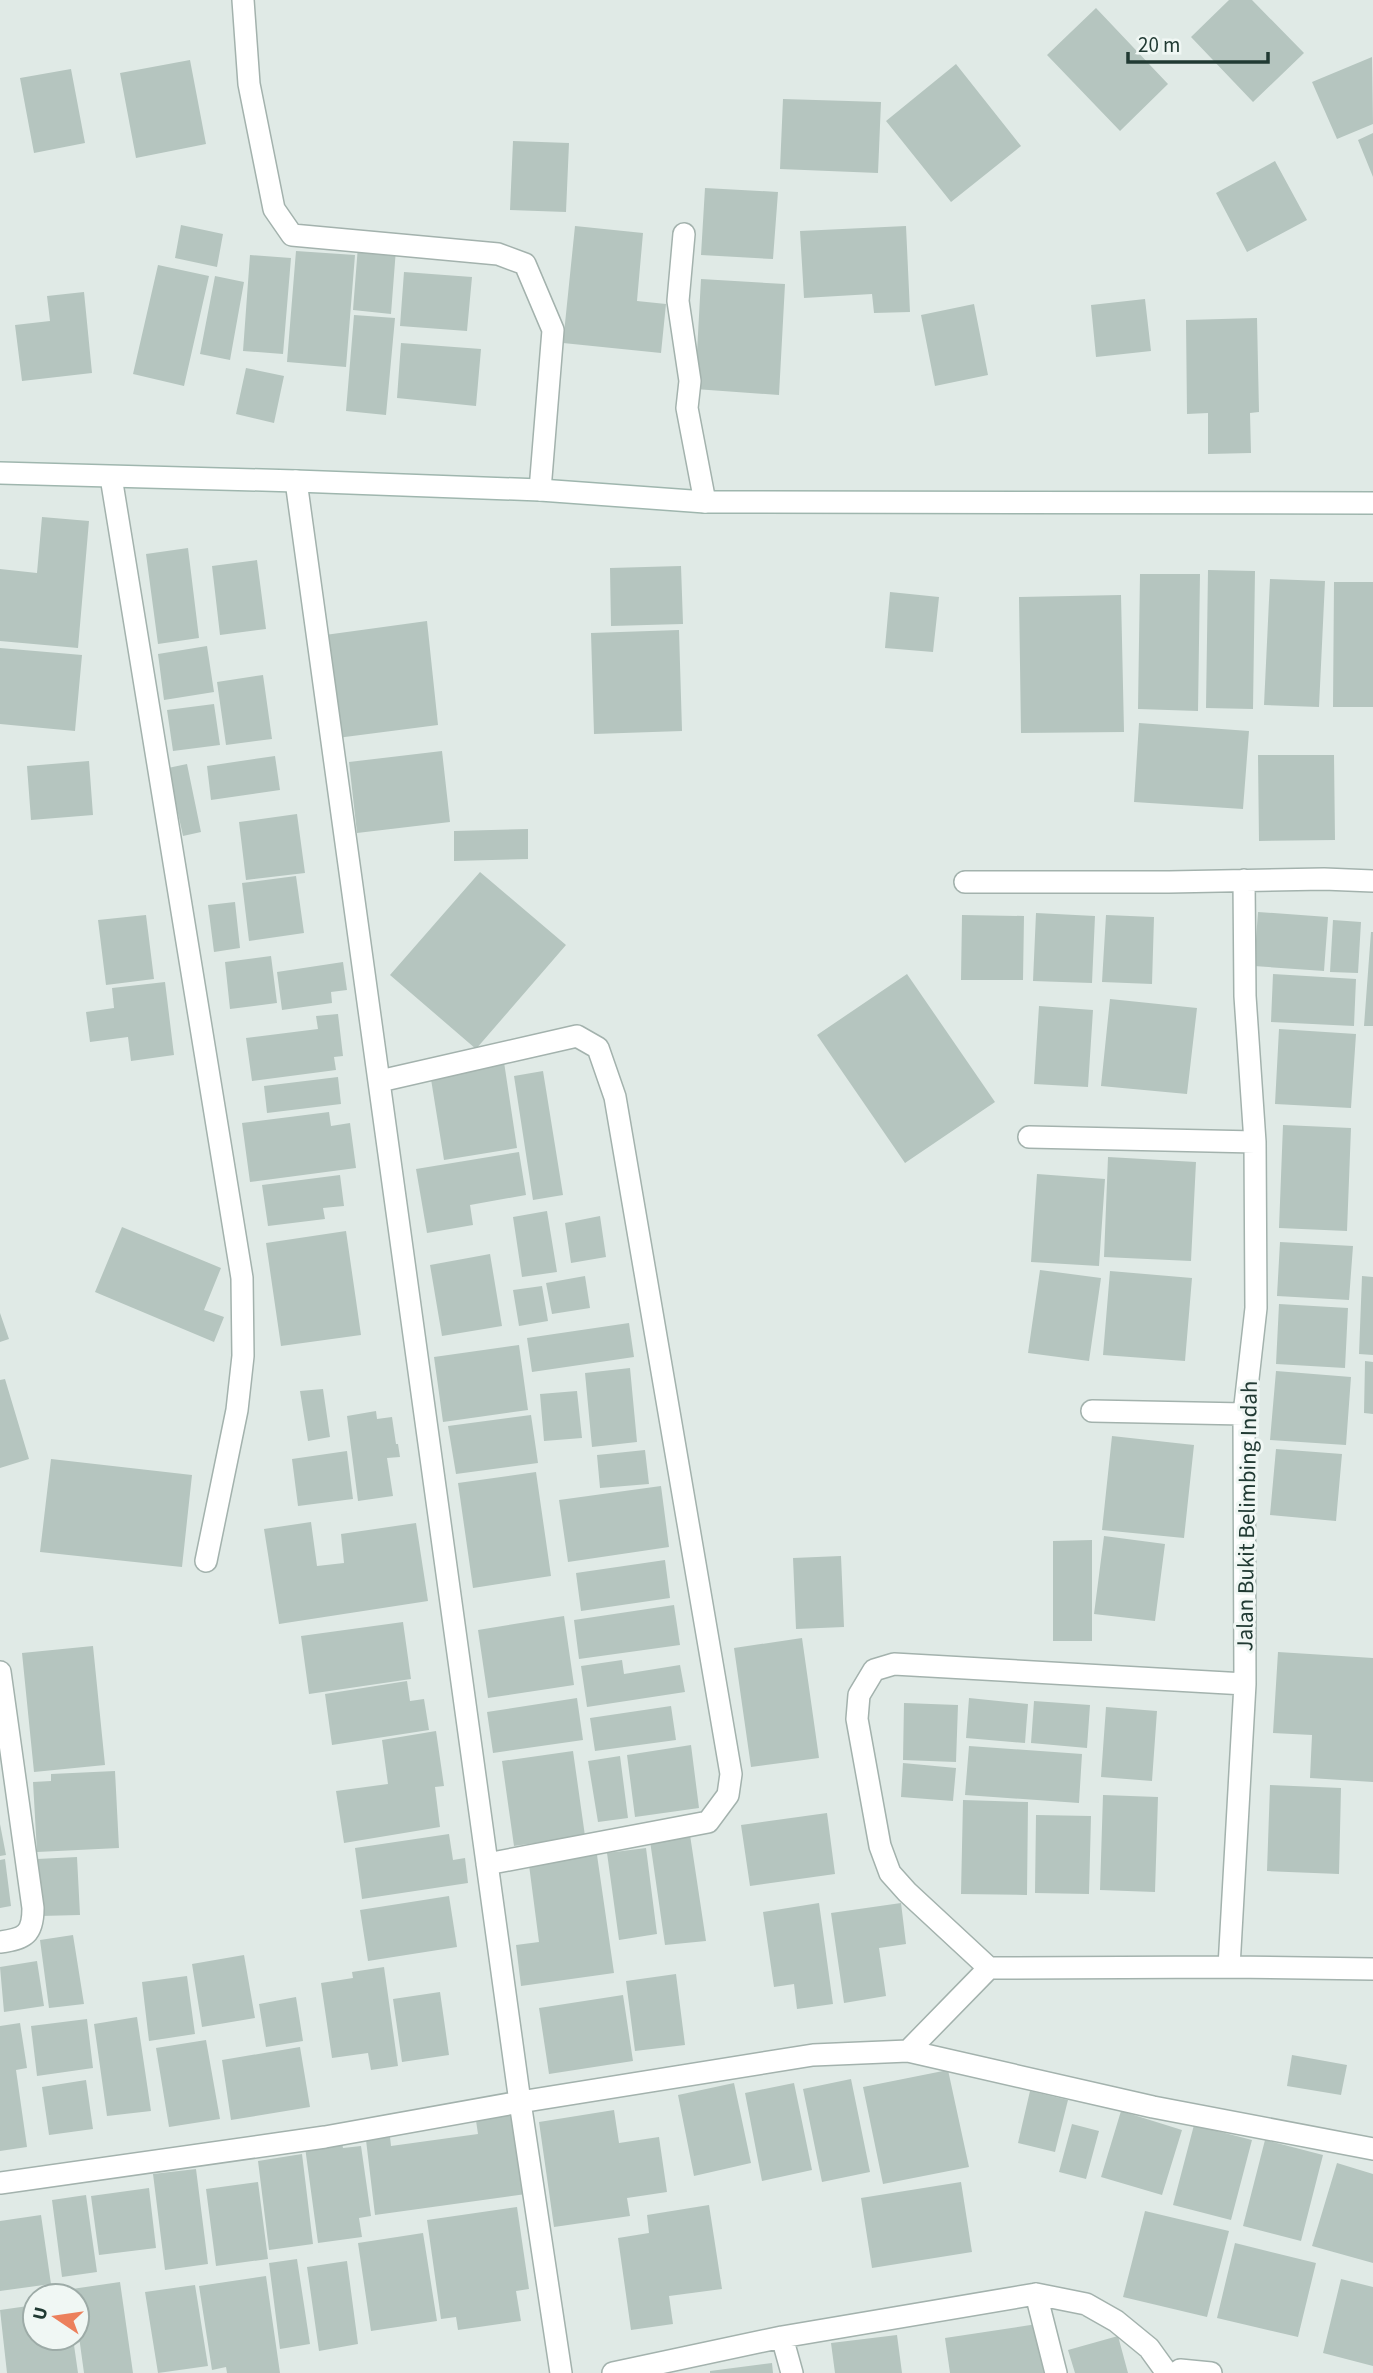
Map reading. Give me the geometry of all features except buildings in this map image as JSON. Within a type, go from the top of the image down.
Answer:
[{"type":"street","points":[[243,0],[249,84],[274,209],[292,235],[498,254],[525,264],[553,330],[541,490]]},
{"type":"street","points":[[684,234],[678,301],[690,381],[687,408],[705,502]]},
{"type":"street","points":[[0,473],[541,490],[705,502],[1373,503]]},
{"type":"street","points":[[111,477],[242,1278],[243,1356],[237,1410],[206,1561]]},
{"type":"street","points":[[296,481],[520,2102],[561,2373]]},
{"type":"street","points":[[965,882],[1324,879],[1373,881]]},
{"type":"street","name":"Jalan Bukit Belimbing Indah","points":[[1229,1967],[1245,1684],[1244,1413],[1256,1308],[1255,1142],[1244,996],[1244,880]]},
{"type":"street","points":[[380,1081],[577,1035],[598,1048],[615,1097],[732,1774],[728,1795],[708,1822],[487,1864]]},
{"type":"street","points":[[1029,1137],[1255,1142]]},
{"type":"street","points":[[1093,1411],[1244,1413]]},
{"type":"street","points":[[1245,1684],[894,1664],[874,1670],[859,1695],[857,1719],[880,1846],[890,1873],[989,1968],[1373,1969]]},
{"type":"street","points":[[0,1672],[33,1908],[31,1929],[22,1937],[0,1942]]},
{"type":"street","points":[[908,2051],[989,1968]]},
{"type":"street","points":[[0,2183],[325,2137],[520,2102],[813,2055],[908,2051],[1153,2107],[1373,2149]]},
{"type":"street","points":[[1036,2294],[1056,2373]]},
{"type":"street","points":[[613,2373],[782,2337],[1036,2294],[1086,2304],[1116,2321],[1149,2348],[1167,2373]]},
{"type":"street","points":[[782,2337],[792,2373]]},
{"type":"street","points":[[1177,2373],[1180,2370],[1211,2373]]}]
